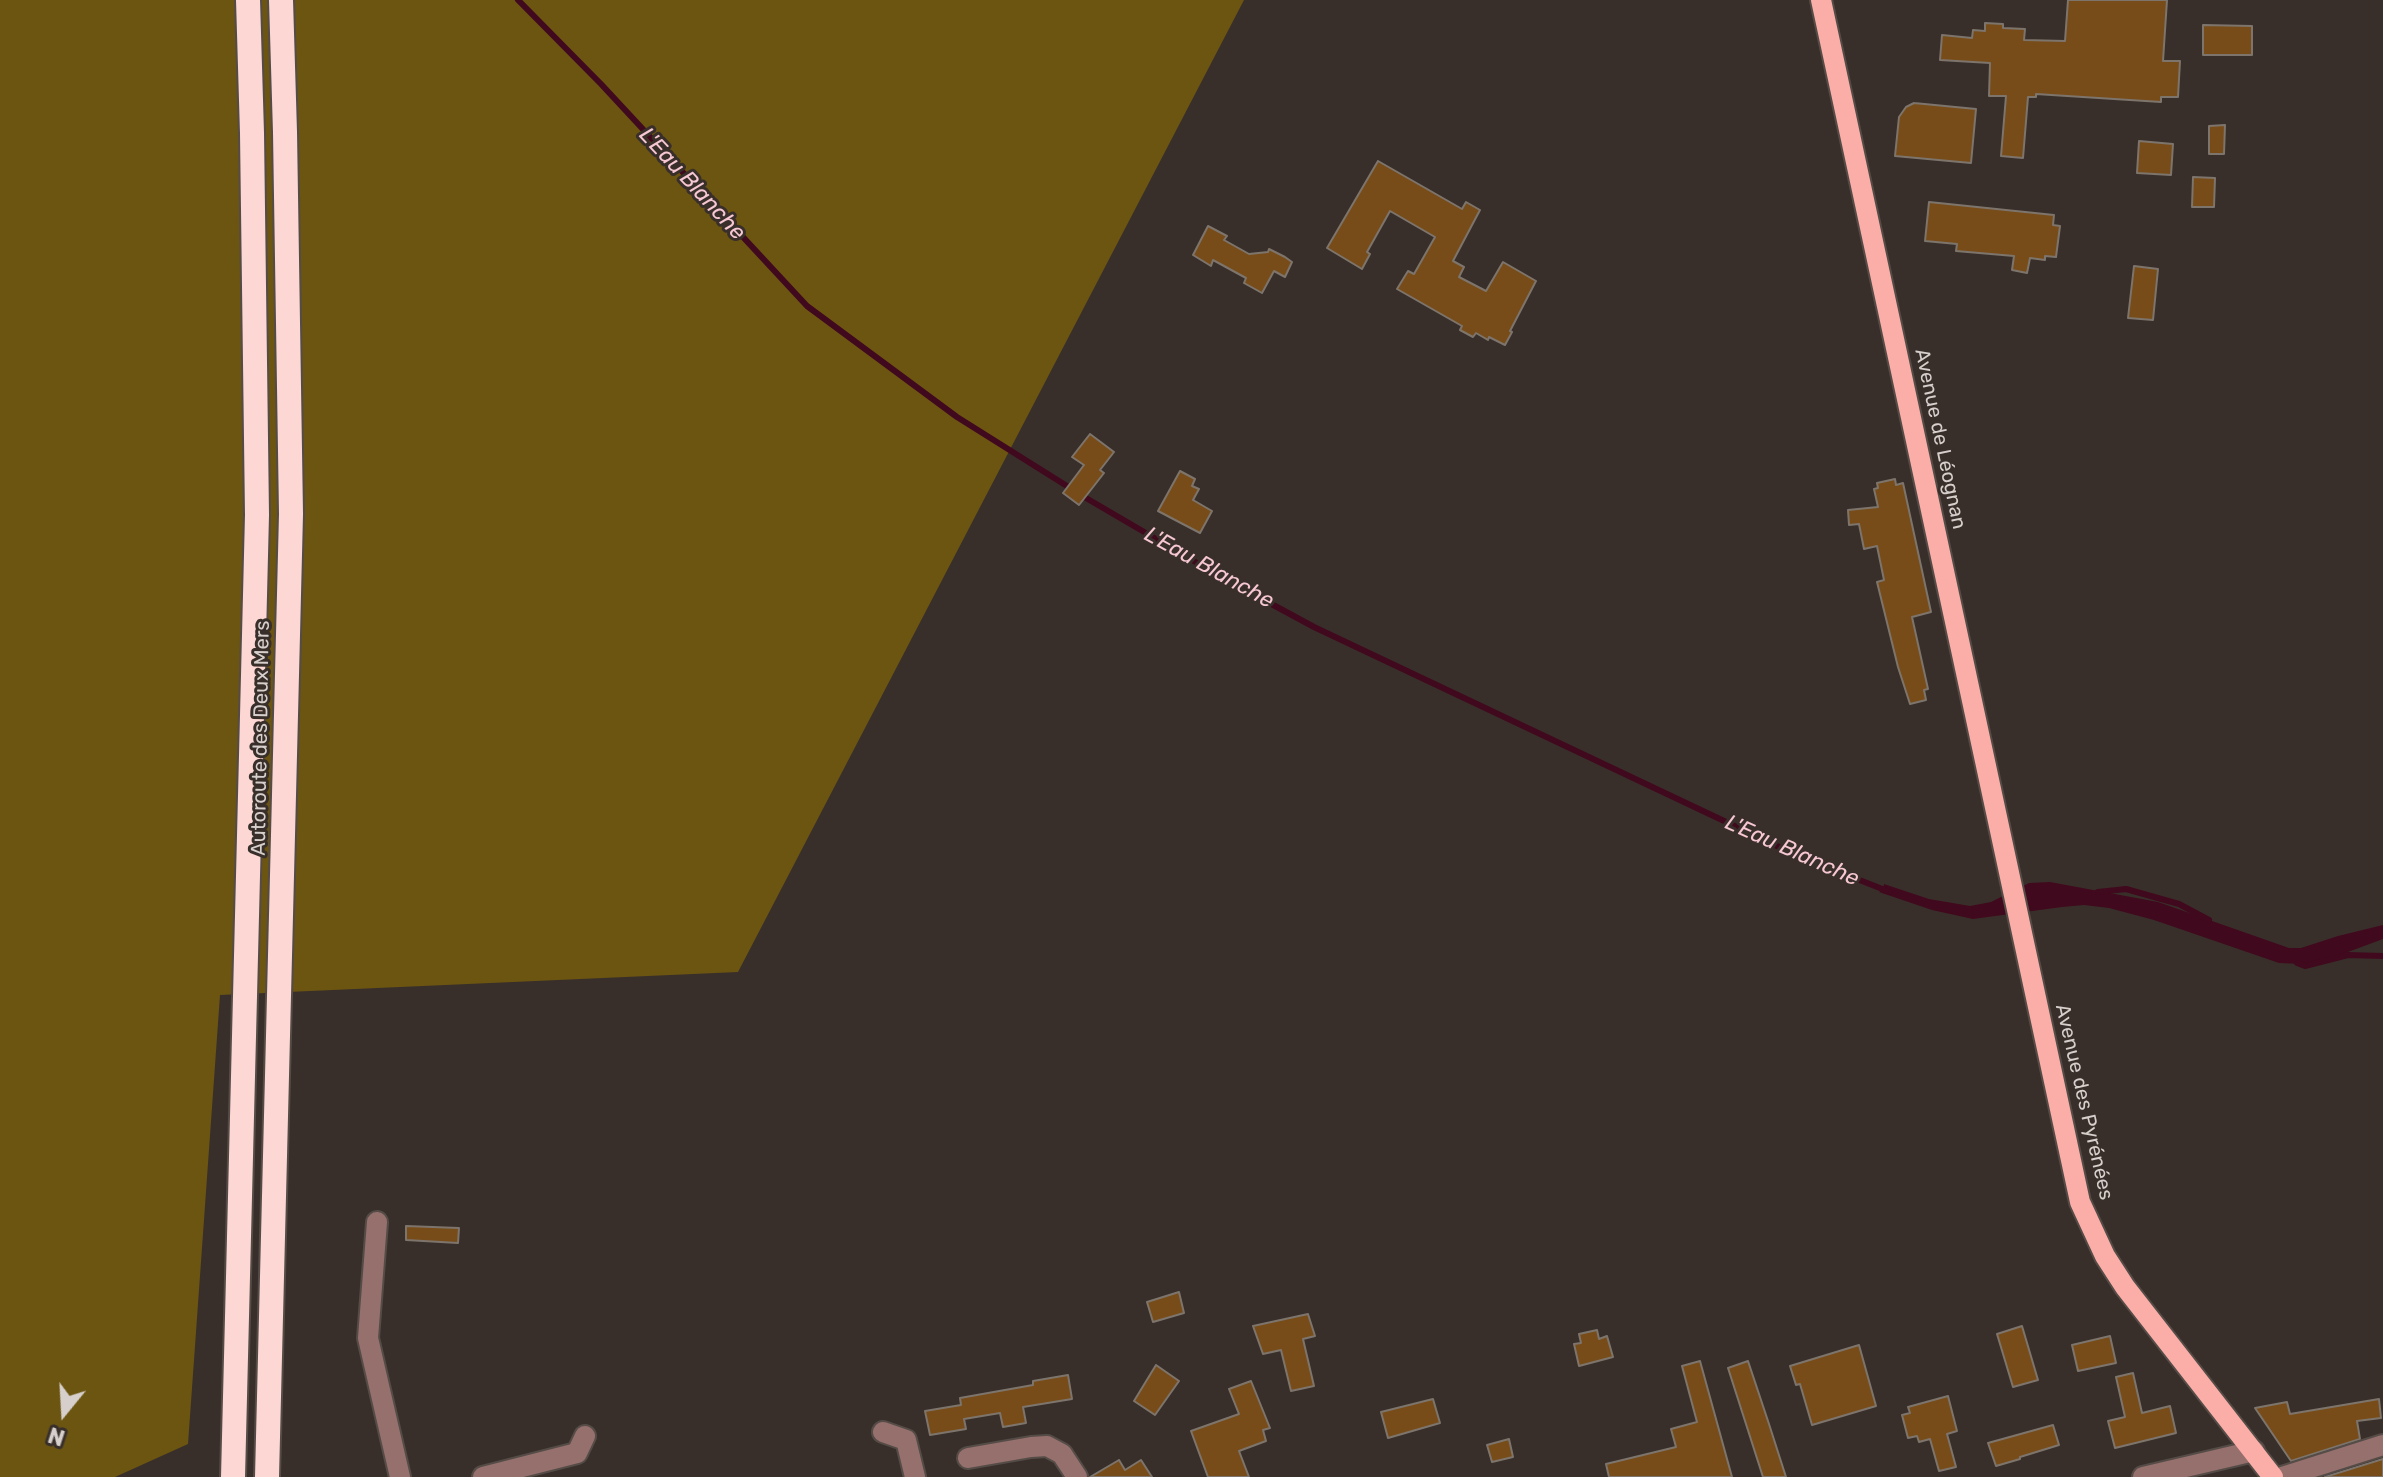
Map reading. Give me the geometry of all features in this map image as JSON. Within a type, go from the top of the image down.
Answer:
[{"type":"highway","name":"Autoroute des Deux Mers","points":[[233,1477],[257,515],[248,0]]},
{"type":"highway","name":"Autoroute des Deux Mers","points":[[267,1477],[291,514],[281,0]]},
{"type":"main road","name":"Avenue de Léognan","points":[[1821,0],[2018,920]]},
{"type":"main road","name":"Avenue des Pyrénées","points":[[2018,920],[2080,1202],[2092,1232],[2148,1319],[2273,1477]]},
{"type":"street","points":[[377,1222],[368,1338],[400,1477]]},
{"type":"street","points":[[883,1432],[906,1440],[915,1477]]},
{"type":"street","points":[[483,1477],[577,1453],[585,1436]]},
{"type":"street","points":[[2282,1477],[2383,1445]]},
{"type":"street","points":[[968,1458],[1047,1446],[1062,1454],[1077,1477]]},
{"type":"street","points":[[2143,1477],[2254,1451]]},
{"type":"shaded area","points":[[0,0],[1244,0],[738,972],[220,995],[188,1444],[115,1477],[0,1477]]},
{"type":"shaded area","points":[[2050,882],[2158,902],[2289,948],[2301,948],[2383,925],[2383,939],[2321,962],[2279,963],[2154,920],[2109,908],[2084,905],[1973,919],[1932,910],[1879,892],[1884,884],[1929,899],[1970,906],[1991,902],[2029,883]]},
{"type":"building","points":[[2068,0],[2167,0],[2163,61],[2180,61],[2178,97],[2161,97],[2161,102],[2036,94],[2036,97],[2028,97],[2023,158],[2001,156],[2006,96],[1989,96],[1990,63],[1940,60],[1942,35],[1972,38],[1973,30],[1985,31],[1985,23],[2025,29],[2024,40],[2065,41]]},
{"type":"building","points":[[2203,25],[2252,26],[2252,55],[2203,55]]},
{"type":"building","points":[[1914,103],[1976,109],[1971,163],[1895,156],[1899,117],[1906,107]]},
{"type":"building","points":[[2225,125],[2224,154],[2209,154],[2209,126]]},
{"type":"building","points":[[2139,141],[2173,144],[2171,175],[2137,173]]},
{"type":"building","points":[[1378,161],[1462,209],[1466,202],[1480,210],[1453,261],[1464,267],[1459,277],[1486,291],[1503,262],[1536,281],[1505,345],[1476,333],[1473,337],[1460,330],[1462,326],[1397,289],[1408,271],[1414,274],[1435,237],[1390,211],[1367,252],[1370,254],[1362,269],[1327,248]]},
{"type":"building","points":[[2193,177],[2215,178],[2214,207],[2192,207]]},
{"type":"building","points":[[1929,202],[2054,215],[2053,225],[2060,226],[2056,257],[2045,256],[2045,260],[2030,258],[2027,273],[2012,270],[2014,256],[1956,251],[1957,244],[1925,241]]},
{"type":"building","points":[[1208,226],[1227,236],[1224,240],[1249,254],[1268,252],[1269,249],[1285,257],[1292,262],[1285,277],[1274,271],[1262,293],[1244,283],[1246,278],[1213,260],[1211,266],[1193,255]]},
{"type":"building","points":[[2134,266],[2158,269],[2153,320],[2128,318]]},
{"type":"building","points":[[1090,434],[1114,452],[1100,470],[1104,473],[1079,505],[1063,493],[1084,465],[1072,457]]},
{"type":"building","points":[[1180,471],[1195,479],[1192,486],[1199,489],[1193,500],[1212,511],[1200,533],[1158,511]]},
{"type":"building","points":[[1895,479],[1896,485],[1903,483],[1931,612],[1912,617],[1928,689],[1924,690],[1926,700],[1910,704],[1877,582],[1884,580],[1877,546],[1864,549],[1859,524],[1849,525],[1848,510],[1878,507],[1874,489],[1878,488],[1877,483]]},
{"type":"building","points":[[406,1226],[459,1228],[458,1243],[406,1240]]},
{"type":"building","points":[[1179,1292],[1184,1313],[1153,1322],[1147,1302]]},
{"type":"building","points":[[1308,1314],[1315,1336],[1303,1339],[1314,1386],[1291,1391],[1281,1350],[1263,1354],[1253,1326]]},
{"type":"building","points":[[2022,1326],[2038,1380],[2013,1387],[1997,1334]]},
{"type":"building","points":[[1597,1330],[1599,1339],[1607,1336],[1613,1357],[1579,1366],[1574,1344],[1581,1343],[1579,1334]]},
{"type":"building","points":[[2110,1336],[2116,1363],[2078,1371],[2072,1345]]},
{"type":"building","points":[[1859,1345],[1876,1406],[1812,1425],[1800,1384],[1796,1385],[1790,1366]]},
{"type":"building","points":[[1700,1361],[1732,1477],[1609,1477],[1606,1464],[1676,1447],[1671,1429],[1697,1422],[1682,1366]]},
{"type":"building","points":[[1748,1361],[1786,1477],[1763,1477],[1728,1368]]},
{"type":"building","points":[[1156,1365],[1179,1381],[1155,1415],[1134,1401]]},
{"type":"building","points":[[2133,1373],[2142,1413],[2170,1406],[2176,1433],[2115,1448],[2108,1421],[2125,1417],[2116,1377]]},
{"type":"building","points":[[1068,1375],[1072,1399],[1023,1407],[1026,1423],[1003,1427],[1000,1413],[964,1419],[966,1429],[930,1435],[925,1411],[961,1405],[960,1398],[1033,1385],[1033,1381]]},
{"type":"building","points":[[1251,1381],[1270,1428],[1263,1430],[1266,1441],[1239,1451],[1249,1477],[1208,1477],[1191,1431],[1239,1414],[1229,1389]]},
{"type":"building","points":[[1948,1396],[1957,1431],[1947,1434],[1956,1467],[1939,1471],[1930,1439],[1919,1442],[1917,1436],[1908,1438],[1902,1415],[1910,1413],[1908,1407]]},
{"type":"building","points":[[1433,1399],[1440,1423],[1388,1438],[1381,1412]]},
{"type":"building","points":[[2379,1399],[2381,1418],[2357,1421],[2360,1439],[2291,1461],[2255,1408],[2287,1402],[2290,1414]]},
{"type":"building","points":[[2053,1425],[2059,1445],[1996,1466],[1988,1443]]},
{"type":"building","points":[[1509,1439],[1513,1457],[1492,1462],[1487,1445]]},
{"type":"building","points":[[2383,1459],[2383,1477],[2325,1477]]},
{"type":"building","points":[[1119,1460],[1125,1470],[1141,1460],[1152,1477],[1090,1477]]},
{"type":"waterway","name":"L'Eau Blanche","points":[[518,0],[601,84],[807,306],[957,417],[1086,498],[1314,627],[1796,855],[1890,892]]},
{"type":"waterway","name":"L'Eau Blanche","points":[[2098,892],[2126,889],[2179,904],[2209,920]]},
{"type":"waterway","name":"L'Eau Blanche","points":[[2297,963],[2305,966],[2348,955],[2383,956]]}]
